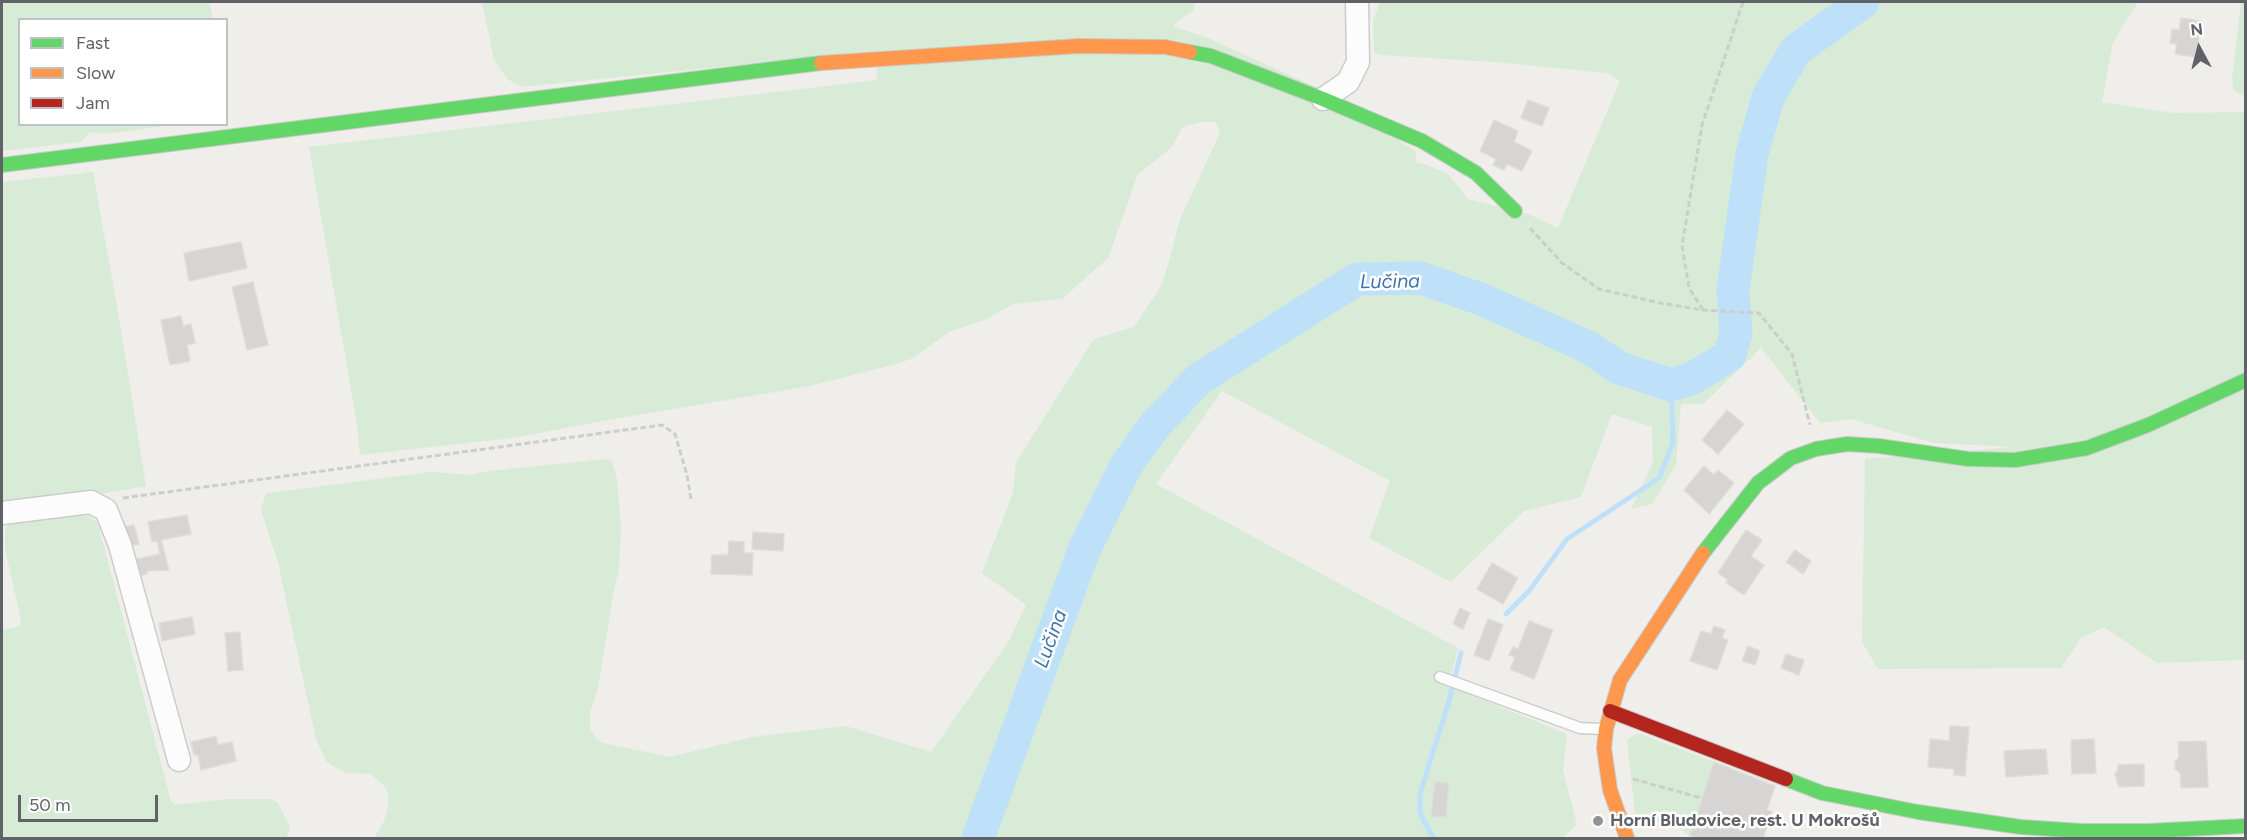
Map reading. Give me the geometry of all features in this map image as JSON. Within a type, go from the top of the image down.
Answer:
[{"type":"street","points":[[1323,99],[1348,82],[1358,62],[1357,2]]},
{"type":"street","points":[[2,165],[846,60],[1078,46],[1165,47],[1211,56],[1323,99],[1422,141],[1476,173],[1515,211]]},
{"type":"street","points":[[1628,838],[1614,802],[1604,747],[1610,711],[1620,680],[1709,544],[1758,483],[1791,458],[1816,449],[1847,444],[1879,446],[1968,459],[2015,460],[2087,448],[2148,424],[2246,380]]},
{"type":"street","points":[[2,513],[92,502],[105,510],[120,545],[179,760]]},
{"type":"street","points":[[1610,711],[1822,793],[1918,812],[2021,826],[2082,831],[2246,826]]},
{"type":"lane","points":[[1445,679],[1580,728],[1606,729]]},
{"type":"path","points":[[1703,310],[1689,288],[1682,246],[1702,126],[1743,2]]},
{"type":"path","points":[[1515,211],[1562,263],[1599,289],[1703,310],[1759,313],[1791,354],[1816,449]]},
{"type":"path","points":[[92,502],[662,425],[675,434],[687,475],[691,499]]},
{"type":"path","points":[[1608,777],[1631,779],[1701,798]]},
{"type":"green space","points":[[2,2],[209,2],[213,18],[18,18],[18,126],[165,126],[104,134],[90,132],[81,142],[2,151]]},
{"type":"green space","points":[[482,2],[1195,2],[1193,11],[1172,26],[1208,38],[1320,89],[1415,151],[1417,163],[1448,174],[1468,199],[1528,214],[1558,228],[1620,81],[1607,73],[1374,53],[1373,21],[1380,2],[2138,2],[2113,42],[2102,102],[2173,113],[2245,112],[2245,660],[2157,663],[2104,627],[2081,638],[2061,668],[1878,669],[1862,642],[1865,459],[2014,447],[1934,443],[1851,419],[1820,423],[1761,348],[1703,404],[1681,404],[1676,465],[1652,504],[1631,509],[1653,462],[1652,427],[1612,414],[1581,497],[1524,511],[1451,582],[1369,538],[1390,481],[1222,391],[1156,484],[1458,648],[1449,686],[1567,734],[1563,770],[1577,825],[1562,838],[374,838],[384,821],[388,807],[385,787],[371,774],[347,773],[334,767],[326,761],[316,739],[278,563],[261,510],[268,493],[431,472],[471,475],[488,471],[607,459],[612,461],[617,479],[621,527],[619,568],[598,689],[590,712],[590,729],[596,738],[603,743],[670,757],[752,737],[846,726],[931,752],[1009,641],[1026,605],[982,573],[1013,493],[1016,462],[1094,339],[1134,327],[1163,283],[1180,219],[1220,133],[1216,122],[1201,122],[1183,127],[1171,148],[1138,174],[1108,258],[1062,299],[1014,304],[984,320],[949,332],[913,358],[900,363],[810,386],[514,438],[360,455],[357,425],[309,147],[877,80],[876,51],[522,87],[507,79],[494,60]]},
{"type":"green space","points":[[2241,2],[2246,2],[2245,97],[2234,90],[2232,79]]},
{"type":"green space","points":[[93,172],[146,486],[2,508],[2,182]]},
{"type":"green space","points":[[74,513],[91,517],[98,524],[171,801],[175,805],[226,799],[270,799],[278,803],[288,823],[290,828],[286,838],[2,838],[2,630],[20,626],[21,620],[5,549],[5,529],[14,522]]},
{"type":"green space","points":[[1638,733],[1714,762],[1690,836],[1680,829],[1635,814],[1627,740]]},
{"type":"building","points":[[2181,18],[2201,21],[2196,57],[2175,54],[2177,44],[2170,43],[2172,29],[2179,30]]},
{"type":"building","points":[[1528,100],[1549,108],[1542,126],[1521,118]]},
{"type":"building","points":[[1494,120],[1518,131],[1514,142],[1532,151],[1522,171],[1507,164],[1504,170],[1493,165],[1496,159],[1480,151]]},
{"type":"building","points":[[241,242],[247,268],[189,281],[184,253]]},
{"type":"building","points":[[253,282],[268,345],[247,350],[232,287]]},
{"type":"building","points":[[181,316],[183,326],[191,324],[195,343],[187,345],[190,361],[170,365],[161,320]]},
{"type":"building","points":[[1727,410],[1744,424],[1718,454],[1702,440]]},
{"type":"building","points":[[1704,466],[1714,475],[1718,470],[1734,483],[1709,514],[1684,490]]},
{"type":"building","points":[[187,515],[191,534],[161,540],[169,570],[147,571],[147,574],[135,577],[132,560],[160,554],[157,541],[152,542],[148,522]]},
{"type":"building","points":[[134,525],[139,544],[128,546],[124,527]]},
{"type":"building","points":[[1746,530],[1762,540],[1751,556],[1764,565],[1744,595],[1726,583],[1728,580],[1718,573]]},
{"type":"building","points":[[753,532],[784,534],[783,551],[752,549]]},
{"type":"building","points":[[729,541],[744,542],[744,553],[753,553],[752,575],[711,574],[712,555],[728,555]]},
{"type":"building","points":[[1795,550],[1811,561],[1803,574],[1786,562]]},
{"type":"building","points":[[1492,563],[1518,578],[1503,604],[1477,589]]},
{"type":"building","points":[[1460,608],[1470,613],[1463,629],[1453,624]]},
{"type":"building","points":[[192,617],[195,634],[162,641],[159,623]]},
{"type":"building","points":[[1488,619],[1503,625],[1489,661],[1474,655]]},
{"type":"building","points":[[1529,621],[1553,630],[1534,679],[1510,669],[1515,657],[1509,655],[1513,647],[1518,649]]},
{"type":"building","points":[[1714,626],[1725,630],[1722,638],[1728,640],[1717,670],[1690,661],[1701,631],[1711,634]]},
{"type":"building","points":[[240,632],[243,670],[228,671],[225,633]]},
{"type":"building","points":[[1748,646],[1760,651],[1755,665],[1742,661]]},
{"type":"building","points":[[1786,654],[1804,660],[1799,675],[1781,668]]},
{"type":"building","points":[[1950,726],[1969,727],[1965,776],[1954,775],[1954,769],[1928,767],[1930,739],[1949,741]]},
{"type":"building","points":[[216,736],[218,745],[232,742],[236,761],[201,770],[198,755],[194,755],[191,742]]},
{"type":"building","points":[[2094,739],[2096,773],[2072,774],[2071,740]]},
{"type":"building","points":[[2206,741],[2208,787],[2181,788],[2180,773],[2175,769],[2175,762],[2179,757],[2178,742]]},
{"type":"building","points":[[2046,749],[2048,774],[2006,777],[2004,751]]},
{"type":"building","points":[[1714,762],[1775,786],[1767,810],[1772,812],[1763,838],[1690,836]]},
{"type":"building","points":[[2144,764],[2144,786],[2119,787],[2115,774],[2118,765]]},
{"type":"building","points":[[1435,782],[1449,783],[1446,817],[1431,816]]},
{"type":"waterway","name":"Lučina","points":[[978,838],[1084,550],[1127,464],[1156,424],[1199,379],[1357,279],[1420,278],[1481,299],[1588,347],[1619,368],[1671,385],[1693,378],[1729,356],[1736,334],[1733,290],[1752,154],[1768,97],[1796,50],[1863,2]]},
{"type":"waterway","points":[[1506,614],[1529,591],[1567,539],[1659,478],[1673,443],[1671,385]]},
{"type":"waterway","points":[[1433,838],[1420,813],[1420,794],[1449,701],[1461,653]]},
{"type":"traffic: fast","points":[[1190,52],[1211,56],[1323,99],[1422,141],[1476,173],[1515,211]]},
{"type":"traffic: fast","points":[[2,165],[821,63]]},
{"type":"traffic: fast","points":[[1703,553],[1758,483],[1791,458],[1816,449],[1847,444],[1879,446],[1968,459],[2015,460],[2087,448],[2148,425],[2246,380]]},
{"type":"traffic: fast","points":[[1786,779],[1822,793],[1918,812],[2021,827],[2082,831],[2148,831],[2246,826]]},
{"type":"traffic: slow","points":[[821,63],[1078,46],[1165,47],[1190,52]]},
{"type":"traffic: slow","points":[[1627,838],[1610,790],[1604,748],[1606,729],[1620,680],[1703,553]]},
{"type":"traffic: jam","points":[[1610,711],[1786,779]]},
{"type":"place","name":"Horní Bludovice, rest. U Mokrošů","points":[[1598,821]]}]
